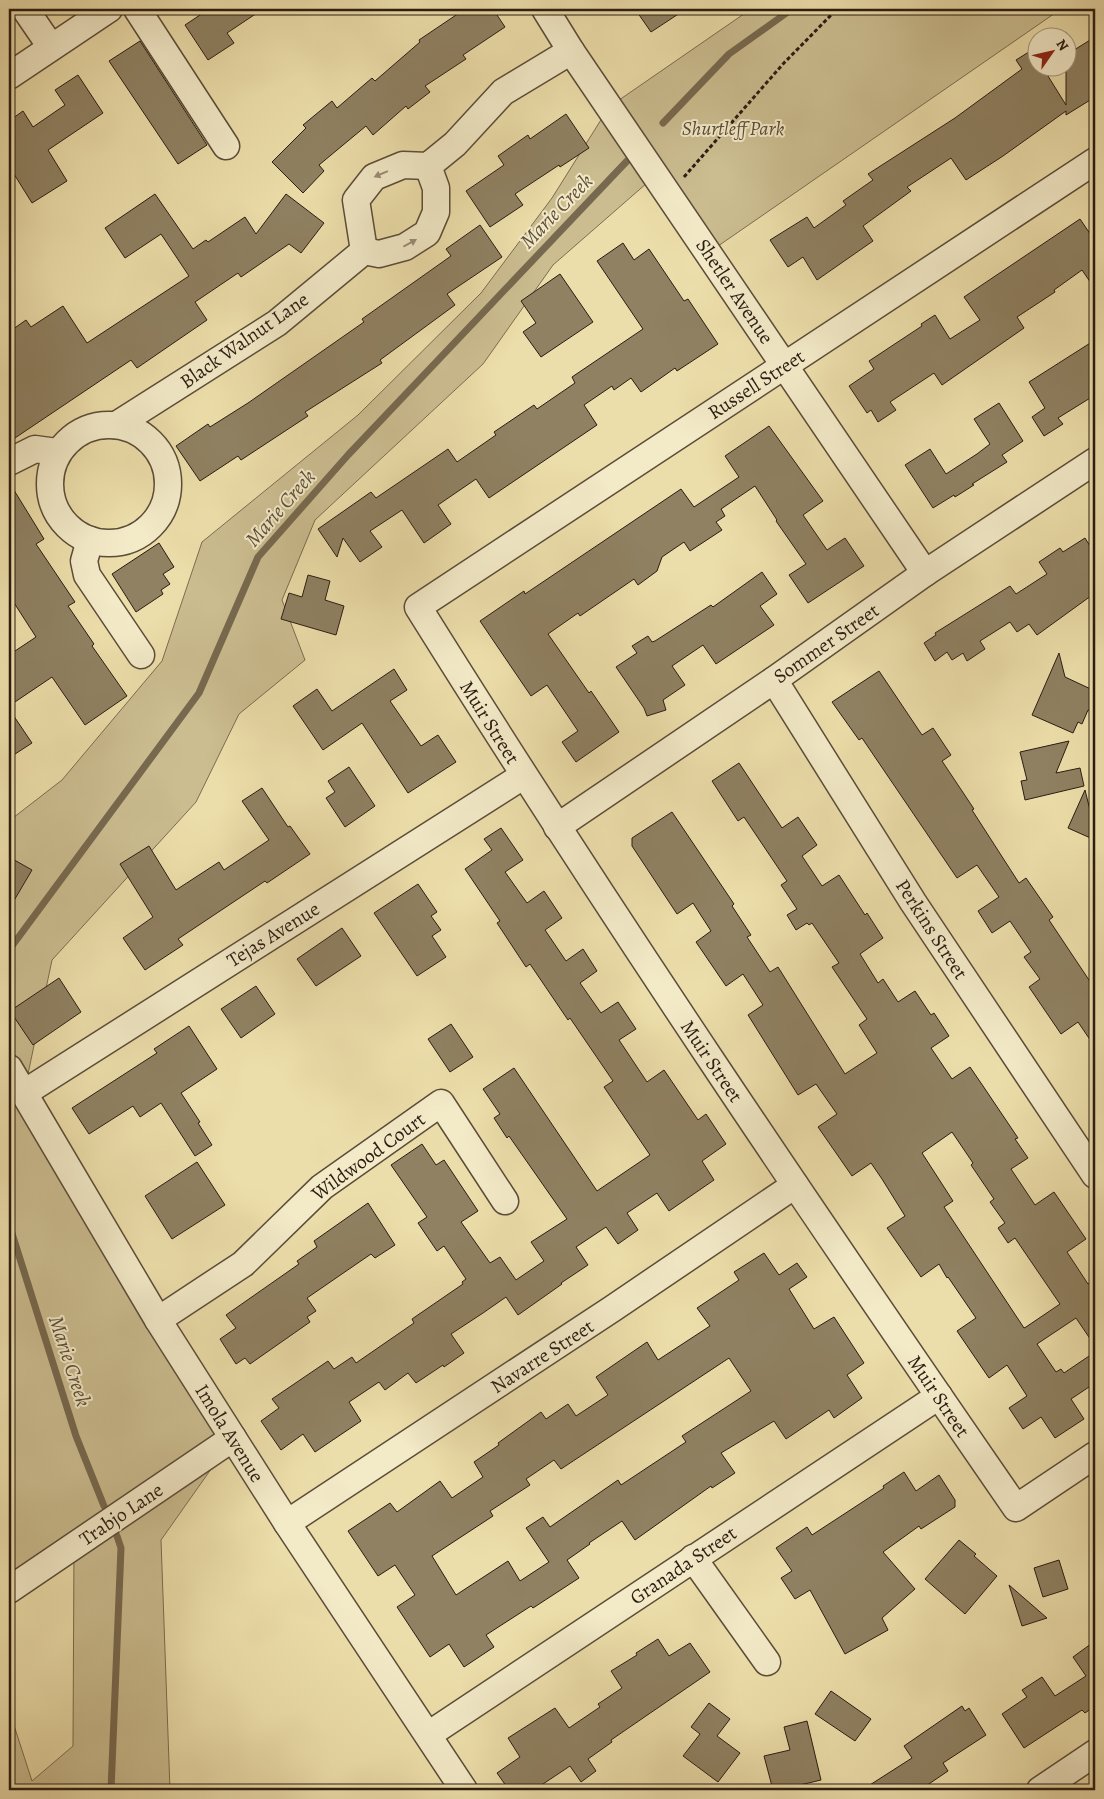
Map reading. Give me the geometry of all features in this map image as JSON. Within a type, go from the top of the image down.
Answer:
[{"type":"street","points":[[25,9],[51,48]]},
{"type":"street","points":[[9,76],[109,9]]},
{"type":"street","points":[[137,9],[226,146]]},
{"type":"street","name":"Shetler Avenue","points":[[545,9],[571,51],[926,573]]},
{"type":"street","points":[[428,166],[436,188],[436,212],[427,233],[405,247],[379,254],[364,251],[356,200],[374,177],[403,165],[428,166],[455,144],[503,92],[571,51]]},
{"type":"street","name":"Russell Street","points":[[418,607],[1095,161]]},
{"type":"street","name":"Black Walnut Lane","points":[[118,424],[277,323],[364,251]]},
{"type":"street","points":[[98,424],[118,424],[137,431],[152,443],[163,459],[168,478],[167,498],[159,516],[146,531],[128,540],[109,544],[90,540],[72,531],[59,516],[51,498],[49,479],[57,452],[67,440],[80,431],[98,424]]},
{"type":"street","points":[[9,462],[35,449],[57,452]]},
{"type":"street","name":"Sommer Street","points":[[557,827],[774,680],[926,573],[1095,461]]},
{"type":"street","points":[[90,540],[84,561],[87,575],[140,655]]},
{"type":"street","name":"Muir Street","points":[[418,607],[523,776],[795,1185],[1016,1508],[1095,1456]]},
{"type":"street","name":"Perkins Street","points":[[774,680],[913,902],[1095,1175]]},
{"type":"street","name":"Tejas Avenue","points":[[24,1093],[523,776]]},
{"type":"street","name":"Imola Avenue","points":[[9,1068],[158,1320],[287,1523],[464,1790]]},
{"type":"street","name":"Wildwood Court","points":[[158,1320],[243,1264],[322,1187],[441,1103],[505,1201]]},
{"type":"street","name":"Navarre Street","points":[[287,1523],[612,1309],[795,1185]]},
{"type":"street","name":"Granada Street","points":[[428,1734],[939,1396]]},
{"type":"street","name":"Trabjo Lane","points":[[9,1590],[233,1438]]},
{"type":"street","points":[[693,1558],[767,1662]]},
{"type":"street","points":[[1040,1790],[1095,1752]]},
{"type":"path","points":[[668,194],[782,64],[837,9]]},
{"type":"green space","name":"Shurtleff Park","points":[[751,9],[1061,9],[1034,28],[1026,28],[1026,33],[708,253],[655,176],[553,265],[483,364],[315,520],[282,600],[305,660],[239,714],[196,802],[52,960],[24,1093],[233,1438],[161,1540],[170,1790],[9,1790],[9,1710],[32,1781],[73,1746],[74,1546],[9,1590],[9,821],[62,780],[162,661],[202,542],[358,415],[481,293],[552,198],[609,107]]},
{"type":"building","points":[[209,9],[263,9],[227,33],[234,43],[208,60],[185,25]]},
{"type":"building","points":[[465,9],[493,9],[505,27],[463,55],[466,59],[425,86],[430,92],[408,109],[406,106],[373,135],[366,126],[319,165],[324,171],[303,193],[272,162],[306,128],[303,125],[332,101],[337,108],[372,78],[375,81],[420,42],[419,40]]},
{"type":"building","points":[[635,9],[686,9],[651,32]]},
{"type":"building","points":[[1095,37],[1095,97],[1066,115],[1066,111],[966,180],[951,158],[907,187],[911,191],[863,226],[873,241],[817,280],[803,257],[788,267],[770,240],[807,217],[814,228],[846,205],[843,201],[873,180],[868,174],[955,118],[1022,69],[1016,60],[1026,54],[1026,78],[1049,78],[1066,105],[1066,78],[1076,78],[1076,49]]},
{"type":"building","points":[[140,41],[207,145],[178,164],[109,61]]},
{"type":"building","points":[[78,75],[103,113],[48,150],[67,181],[32,203],[9,166],[9,121],[23,111],[33,127],[65,105],[55,90]]},
{"type":"building","points":[[566,114],[589,148],[515,194],[523,205],[490,227],[466,191],[504,165],[498,156],[528,135],[530,139]]},
{"type":"building","points":[[155,194],[193,249],[206,240],[208,242],[245,217],[256,234],[286,194],[324,223],[301,253],[289,244],[241,277],[238,273],[195,302],[207,320],[137,368],[131,360],[9,442],[9,332],[26,320],[31,327],[63,306],[87,343],[189,276],[161,234],[125,258],[105,228]]},
{"type":"building","points":[[1080,219],[1095,241],[1095,289],[1082,270],[1054,290],[1055,292],[1017,317],[1024,328],[942,385],[934,373],[890,402],[896,410],[878,422],[871,410],[867,413],[849,386],[874,369],[869,361],[922,326],[921,324],[935,315],[950,339],[980,320],[964,297]]},
{"type":"building","points":[[480,225],[502,257],[447,294],[455,305],[380,360],[382,363],[305,412],[308,416],[241,460],[238,456],[200,481],[176,446],[208,424],[210,427],[248,403],[364,322],[362,319],[451,256],[446,249]]},
{"type":"building","points":[[623,243],[634,260],[649,249],[684,301],[688,299],[718,344],[677,371],[675,368],[641,392],[631,378],[614,390],[612,386],[584,405],[597,425],[489,498],[476,479],[438,505],[451,524],[424,543],[402,510],[370,531],[382,547],[360,562],[343,538],[337,557],[318,529],[371,492],[376,498],[448,449],[457,462],[496,435],[494,432],[534,405],[537,409],[575,383],[572,377],[643,329],[597,261]]},
{"type":"building","points":[[560,274],[593,322],[541,357],[523,332],[536,323],[521,301]]},
{"type":"building","points":[[1095,340],[1095,395],[1058,418],[1063,424],[1044,436],[1032,417],[1045,408],[1029,382]]},
{"type":"building","points":[[999,403],[1023,441],[1002,455],[1007,462],[955,497],[954,495],[933,508],[905,465],[930,449],[946,474],[977,454],[990,444],[974,419]]},
{"type":"building","points":[[769,426],[823,501],[803,515],[827,550],[845,538],[864,566],[808,603],[789,575],[806,564],[776,521],[755,486],[721,509],[725,516],[716,522],[722,530],[690,551],[684,542],[662,557],[657,571],[638,585],[634,579],[580,616],[578,613],[548,634],[619,732],[576,762],[562,742],[578,731],[547,685],[531,696],[480,621],[524,591],[525,594],[681,489],[694,507],[739,477],[725,456]]},
{"type":"building","points":[[9,482],[44,539],[36,544],[75,602],[68,606],[94,644],[92,646],[127,696],[85,725],[52,677],[9,706],[9,655],[36,637],[9,595]]},
{"type":"building","points":[[1085,538],[1095,554],[1095,593],[1037,635],[1029,624],[1017,632],[1010,622],[980,641],[985,649],[967,661],[963,653],[952,660],[947,652],[935,661],[924,643],[936,635],[935,633],[1010,586],[1016,594],[1047,574],[1039,562],[1060,548],[1063,552]]},
{"type":"building","points":[[159,543],[174,567],[163,574],[170,584],[161,590],[163,594],[136,612],[112,574]]},
{"type":"building","points":[[762,572],[777,594],[760,606],[774,625],[716,664],[703,645],[672,666],[685,685],[663,700],[666,710],[647,716],[644,708],[616,667],[637,653],[632,646],[648,636],[652,642],[655,641],[711,605],[713,607]]},
{"type":"building","points":[[308,575],[330,581],[325,600],[344,606],[336,635],[281,619],[289,593],[302,597]]},
{"type":"building","points":[[1059,653],[1065,677],[1095,691],[1095,713],[1088,710],[1082,724],[1078,722],[1073,733],[1032,715]]},
{"type":"building","points":[[394,669],[407,690],[390,701],[421,746],[438,735],[456,762],[408,793],[362,723],[323,750],[293,706],[317,689],[332,711]]},
{"type":"building","points":[[879,671],[922,735],[933,728],[951,755],[942,761],[974,809],[972,810],[1019,883],[1026,878],[1053,917],[1049,920],[1095,989],[1095,1047],[1078,1022],[1061,1034],[1029,987],[1040,979],[1024,957],[1031,952],[1010,921],[992,933],[978,911],[999,897],[977,865],[957,878],[862,738],[859,740],[832,702]]},
{"type":"building","points":[[9,709],[32,743],[9,758]]},
{"type":"building","points":[[1069,741],[1056,773],[1080,768],[1084,786],[1025,800],[1021,781],[1027,780],[1020,752]]},
{"type":"building","points":[[739,763],[782,828],[798,817],[817,845],[802,856],[822,886],[839,875],[865,915],[867,913],[883,938],[860,954],[878,983],[883,979],[898,1002],[915,991],[931,1015],[934,1013],[949,1036],[931,1048],[952,1079],[970,1067],[1018,1138],[1015,1139],[1028,1158],[1011,1169],[1035,1205],[1054,1192],[1086,1239],[1067,1252],[1088,1284],[1095,1279],[1095,1346],[1076,1318],[1037,1344],[1056,1372],[1061,1369],[1064,1373],[1095,1352],[1095,1383],[1071,1399],[1084,1419],[1055,1438],[1041,1417],[1023,1429],[1009,1408],[1027,1396],[1007,1365],[989,1378],[957,1331],[976,1318],[939,1264],[921,1277],[887,1228],[905,1216],[882,1179],[871,1163],[852,1176],[818,1127],[837,1114],[816,1084],[798,1095],[748,1015],[763,1005],[743,974],[726,986],[696,942],[711,931],[693,903],[677,914],[632,846],[632,838],[672,812],[734,904],[732,906],[751,935],[747,937],[770,972],[778,967],[845,1074],[877,1053],[859,1025],[867,1019],[832,967],[839,963],[812,923],[809,925],[807,923],[796,930],[787,915],[797,909],[781,885],[787,881],[744,817],[738,821],[712,781]],"holes":[[[952,1132],[973,1163],[971,1165],[994,1199],[990,1202],[1005,1223],[998,1228],[1008,1243],[1015,1238],[1060,1304],[1024,1328],[944,1207],[953,1201],[922,1153]]]},
{"type":"building","points":[[349,767],[375,806],[345,827],[326,798],[335,792],[328,781]]},
{"type":"building","points":[[262,788],[288,827],[290,826],[310,854],[267,883],[265,881],[178,939],[183,945],[145,970],[123,938],[153,917],[120,864],[149,846],[176,890],[219,862],[224,870],[269,840],[242,801]]},
{"type":"building","points":[[1085,790],[1090,810],[1095,813],[1095,840],[1068,828]]},
{"type":"building","points":[[501,828],[523,860],[505,872],[527,903],[544,891],[562,918],[545,930],[566,961],[583,949],[597,971],[580,983],[601,1013],[618,1002],[636,1029],[619,1040],[647,1082],[664,1070],[698,1120],[706,1114],[726,1144],[702,1161],[714,1180],[669,1211],[657,1193],[627,1213],[638,1230],[618,1244],[606,1227],[576,1247],[588,1265],[518,1315],[506,1297],[451,1334],[464,1353],[444,1367],[443,1365],[416,1383],[408,1373],[385,1390],[379,1382],[349,1402],[361,1421],[315,1452],[303,1434],[281,1450],[261,1421],[279,1408],[272,1399],[328,1361],[334,1369],[352,1357],[356,1363],[414,1323],[412,1319],[463,1284],[462,1282],[466,1279],[444,1246],[437,1251],[418,1223],[427,1217],[391,1165],[422,1144],[436,1165],[444,1160],[478,1211],[461,1222],[490,1263],[500,1257],[516,1280],[544,1261],[531,1242],[567,1219],[509,1136],[507,1138],[494,1118],[500,1114],[483,1089],[514,1068],[597,1191],[650,1155],[604,1087],[613,1081],[530,964],[526,967],[497,923],[500,921],[465,869],[492,850],[484,839]]},
{"type":"building","points":[[9,857],[32,870],[9,909]]},
{"type":"building","points":[[418,884],[437,912],[431,916],[441,930],[432,936],[446,957],[417,976],[374,913]]},
{"type":"building","points":[[342,928],[361,956],[316,986],[297,959]]},
{"type":"building","points":[[59,978],[81,1012],[33,1045],[10,1011]]},
{"type":"building","points":[[256,986],[275,1014],[241,1038],[221,1009]]},
{"type":"building","points":[[451,1024],[473,1057],[450,1072],[428,1039]]},
{"type":"building","points":[[189,1026],[217,1069],[181,1093],[212,1145],[195,1156],[161,1103],[140,1117],[133,1106],[89,1134],[72,1108],[157,1053],[154,1049]]},
{"type":"building","points":[[197,1162],[225,1205],[172,1239],[145,1196]]},
{"type":"building","points":[[368,1203],[395,1245],[375,1258],[371,1254],[307,1298],[316,1311],[307,1317],[310,1322],[250,1364],[245,1358],[236,1364],[220,1339],[236,1328],[226,1315],[299,1264],[297,1261],[317,1247],[314,1241]]},
{"type":"building","points":[[764,1253],[779,1275],[797,1263],[807,1277],[789,1289],[814,1329],[834,1317],[864,1363],[847,1375],[862,1398],[834,1418],[829,1410],[786,1439],[774,1421],[721,1453],[735,1473],[712,1488],[711,1486],[635,1540],[622,1521],[589,1543],[567,1560],[579,1578],[533,1608],[531,1606],[486,1635],[494,1647],[464,1667],[449,1644],[430,1657],[397,1607],[415,1595],[395,1565],[378,1576],[348,1531],[390,1503],[397,1512],[440,1481],[452,1498],[483,1477],[474,1462],[541,1412],[546,1419],[568,1404],[576,1416],[608,1395],[596,1377],[647,1342],[658,1360],[710,1326],[697,1308],[739,1280],[734,1272]],"holes":[[[729,1358],[751,1391],[682,1436],[686,1442],[621,1485],[618,1480],[550,1527],[543,1517],[526,1528],[549,1562],[520,1581],[508,1561],[456,1595],[432,1556],[493,1516],[490,1511],[530,1485],[526,1479],[554,1460],[561,1469]]]},
{"type":"building","points":[[904,1472],[916,1491],[939,1475],[955,1500],[955,1507],[921,1529],[919,1526],[883,1552],[915,1589],[882,1618],[888,1630],[845,1654],[810,1590],[795,1599],[781,1578],[792,1571],[776,1548],[807,1527],[812,1535],[884,1488],[883,1486]]},
{"type":"building","points":[[959,1540],[976,1554],[974,1556],[997,1576],[965,1614],[925,1579]]},
{"type":"building","points":[[1059,1560],[1068,1589],[1043,1597],[1034,1568]]},
{"type":"building","points":[[1009,1585],[1047,1618],[1022,1626]]},
{"type":"building","points":[[658,1639],[669,1656],[690,1643],[710,1672],[611,1740],[612,1742],[588,1759],[596,1771],[581,1782],[570,1766],[534,1790],[509,1790],[497,1773],[520,1757],[508,1738],[555,1708],[569,1728],[600,1707],[598,1704],[622,1688],[611,1671]]},
{"type":"building","points":[[1095,1641],[1095,1706],[1085,1713],[1082,1710],[1024,1748],[1002,1714],[1027,1697],[1022,1690],[1042,1677],[1055,1696],[1086,1676],[1073,1657]]},
{"type":"building","points":[[831,1691],[871,1719],[855,1741],[815,1714]]},
{"type":"building","points":[[709,1703],[730,1719],[717,1736],[740,1753],[718,1782],[683,1756],[700,1734],[691,1727]]},
{"type":"building","points":[[962,1706],[965,1711],[969,1708],[986,1735],[943,1763],[948,1771],[920,1790],[862,1790],[912,1758],[904,1746]]},
{"type":"building","points":[[807,1721],[821,1780],[773,1790],[764,1756],[790,1750],[784,1727]]},
{"type":"waterway","name":"Marie Creek","points":[[663,123],[729,54],[792,9]]},
{"type":"waterway","name":"Marie Creek","points":[[9,950],[199,693],[258,557],[348,455],[627,161]]},
{"type":"waterway","name":"Marie Creek","points":[[9,1224],[76,1436],[104,1506]]},
{"type":"waterway","name":"Marie Creek","points":[[111,1790],[121,1548],[117,1536]]}]
